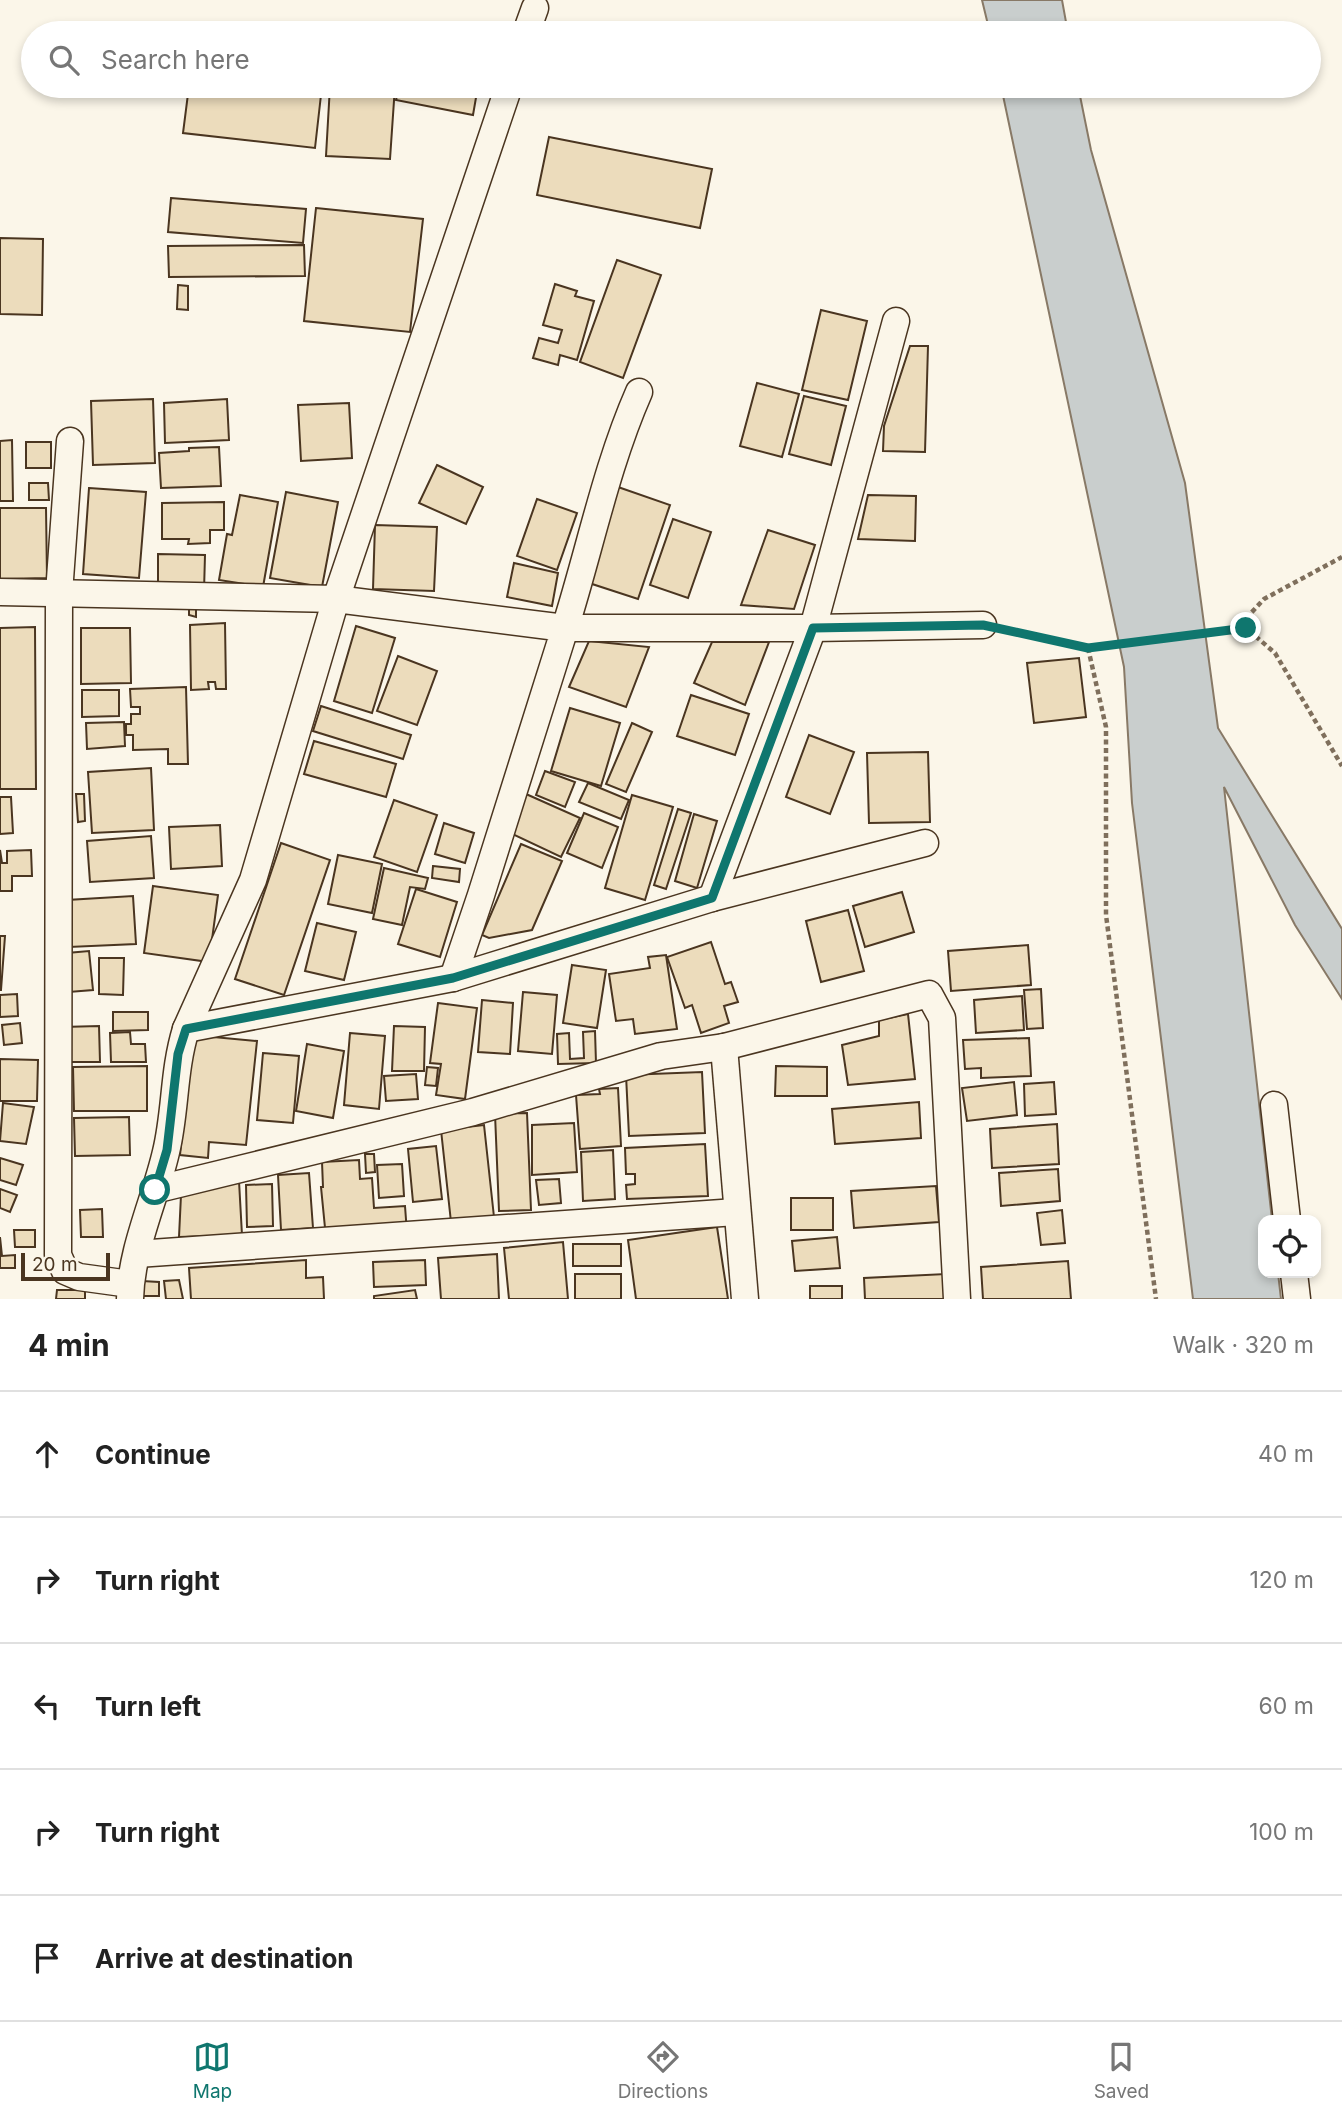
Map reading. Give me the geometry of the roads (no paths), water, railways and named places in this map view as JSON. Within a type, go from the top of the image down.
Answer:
[{"type":"street","points":[[530,21],[535,8]]},
{"type":"street","points":[[70,441],[58,593],[58,1255],[65,1271],[130,1292],[137,1254],[167,1150],[178,1054],[186,1029],[253,880],[336,599],[505,98]]},
{"type":"street","points":[[712,898],[813,628],[896,321]]},
{"type":"street","points":[[453,978],[586,562],[621,434],[639,392]]},
{"type":"street","points":[[0,592],[336,599],[565,628],[983,625]]},
{"type":"street","points":[[186,1029],[453,978],[712,898],[925,844]]},
{"type":"street","points":[[155,1190],[472,1112],[661,1056],[724,1047],[929,994],[942,1018],[957,1299]]},
{"type":"street","points":[[724,1047],[744,1299]]},
{"type":"street","points":[[1274,1105],[1286,1215]]},
{"type":"street","points":[[137,1254],[736,1212]]},
{"type":"street","points":[[1295,1278],[1297,1299]]}]
